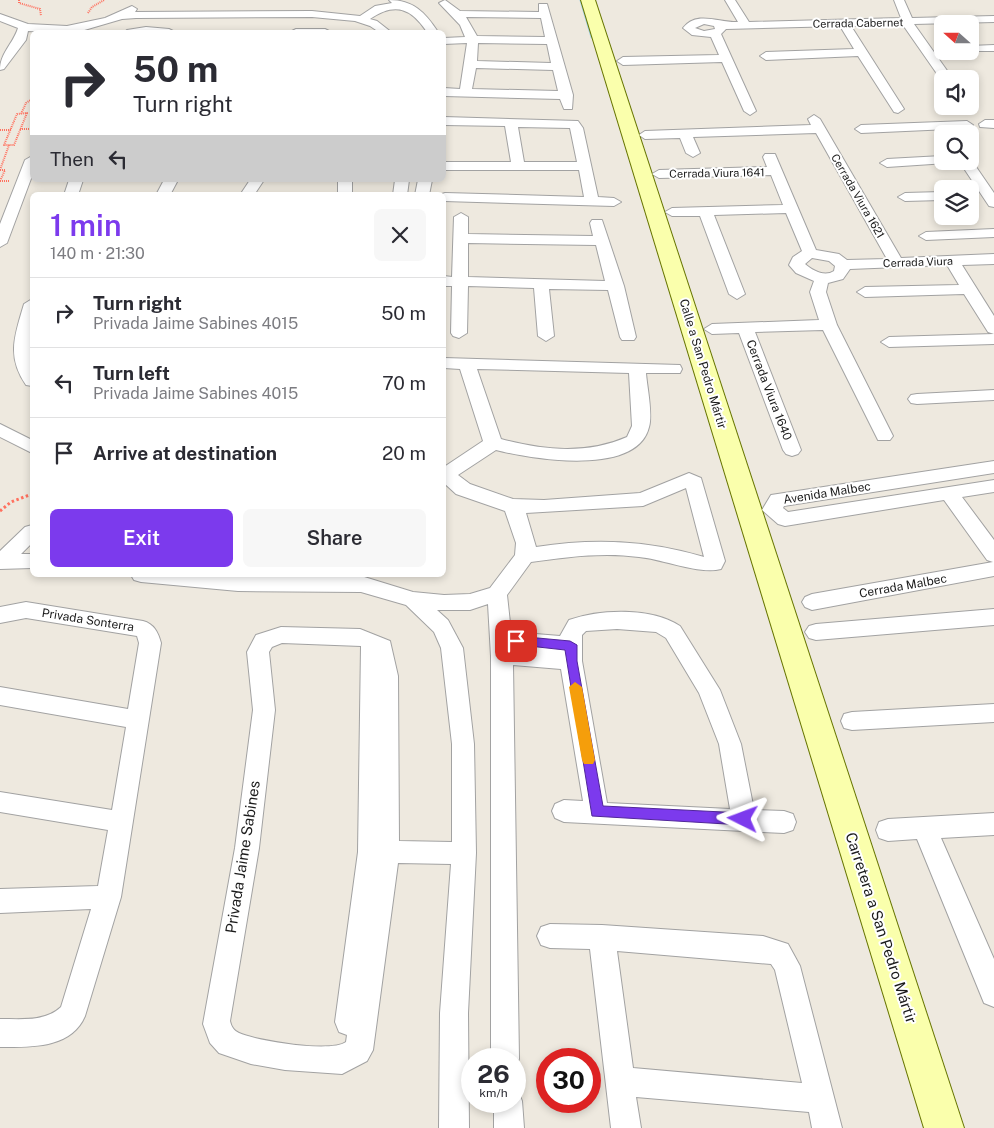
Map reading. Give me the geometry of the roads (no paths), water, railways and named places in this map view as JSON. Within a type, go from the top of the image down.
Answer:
[{"type":"main road","name":"Calle a San Pedro Mártir","points":[[588,0],[818,728]]},
{"type":"main road","name":"Carretera a San Pedro Mártir","points":[[818,728],[944,1128]]},
{"type":"street","points":[[394,0],[422,16],[431,30]]},
{"type":"street","points":[[730,0],[746,26]]},
{"type":"street","points":[[899,0],[907,23],[940,70]]},
{"type":"street","points":[[123,16],[141,2]]},
{"type":"street","points":[[295,14],[310,2]]},
{"type":"street","points":[[444,3],[459,14],[471,30],[472,45],[465,92]]},
{"type":"street","points":[[361,20],[379,8],[405,5]]},
{"type":"street","points":[[446,92],[568,101],[544,10],[459,14]]},
{"type":"street","points":[[0,17],[24,26],[51,28],[82,25],[123,16],[159,13],[232,20],[295,14],[361,20],[382,30]]},
{"type":"street","name":"Cerrada Cabernet","points":[[726,58],[718,30],[746,26],[907,23],[994,19]]},
{"type":"street","points":[[843,23],[898,109]]},
{"type":"street","points":[[0,66],[20,40],[24,26]]},
{"type":"street","points":[[446,48],[472,45],[486,39],[552,41]]},
{"type":"street","points":[[446,42],[472,45]]},
{"type":"street","points":[[979,49],[994,48]]},
{"type":"street","points":[[926,50],[934,50]]},
{"type":"street","points":[[766,56],[862,52]]},
{"type":"street","points":[[623,61],[726,58],[750,111]]},
{"type":"street","points":[[470,64],[559,67]]},
{"type":"street","points":[[446,121],[573,124],[577,128],[592,200]]},
{"type":"street","name":"Cerrada Viura 1621","points":[[645,135],[753,131],[816,123],[896,262]]},
{"type":"street","points":[[511,124],[518,165]]},
{"type":"street","points":[[861,129],[934,130]]},
{"type":"street","name":"Cerrada Viura 1641","points":[[753,131],[776,171],[810,253]]},
{"type":"street","points":[[685,134],[693,153]]},
{"type":"street","points":[[887,163],[934,160]]},
{"type":"street","points":[[446,161],[462,165]]},
{"type":"street","points":[[446,166],[584,166]]},
{"type":"street","points":[[972,170],[991,199]]},
{"type":"street","name":"Cerrada Viura 1641","points":[[659,174],[776,171]]},
{"type":"street","points":[[0,243],[30,181]]},
{"type":"street","points":[[905,197],[934,196]]},
{"type":"street","points":[[446,197],[614,202]]},
{"type":"street","points":[[672,212],[792,209]]},
{"type":"street","points":[[705,211],[736,294]]},
{"type":"street","points":[[459,334],[465,284],[460,238],[461,218]]},
{"type":"street","points":[[597,223],[616,286],[628,337]]},
{"type":"street","points":[[926,236],[994,234]]},
{"type":"street","points":[[460,238],[602,241]]},
{"type":"street","points":[[810,253],[834,257],[843,265],[840,274],[822,278],[807,275],[797,265],[798,260],[810,253]]},
{"type":"street","name":"Cerrada Viura","points":[[843,265],[994,259]]},
{"type":"street","points":[[951,260],[994,329]]},
{"type":"street","points":[[822,278],[818,292],[830,325],[884,436]]},
{"type":"street","points":[[446,281],[465,284],[616,286]]},
{"type":"street","points":[[446,287],[465,284]]},
{"type":"street","points":[[541,284],[546,336]]},
{"type":"street","points":[[865,292],[968,289]]},
{"type":"street","points":[[30,311],[21,345],[24,370],[30,378]]},
{"type":"street","name":"Cerrada Viura 1640","points":[[712,329],[830,325]]},
{"type":"street","name":"Cerrada Viura 1640","points":[[746,329],[792,450]]},
{"type":"street","points":[[889,342],[994,339]]},
{"type":"street","points":[[446,363],[674,369]]},
{"type":"street","points":[[467,364],[493,443]]},
{"type":"street","points":[[446,473],[493,443],[518,450],[548,455],[594,454],[624,447],[634,441],[641,426],[637,369]]},
{"type":"street","points":[[917,399],[994,395]]},
{"type":"street","points":[[0,430],[30,443]]},
{"type":"street","name":"Avenida Malbec","points":[[994,467],[778,500],[772,510],[786,519],[994,486]]},
{"type":"street","points":[[446,475],[462,489],[512,506],[562,506],[643,499],[690,479],[694,483],[715,561],[714,564],[707,565],[660,551],[598,547],[525,556]]},
{"type":"street","points":[[949,493],[994,555]]},
{"type":"street","points":[[165,577],[238,583],[318,580],[360,584],[413,600],[456,604],[481,599],[497,593],[512,576],[525,556],[523,530],[512,506]]},
{"type":"street","points":[[1,562],[30,534]]},
{"type":"street","points":[[1,562],[30,561]]},
{"type":"street","name":"Cerrada Malbec","points":[[812,602],[994,569]]},
{"type":"street","points":[[497,593],[502,648],[505,1048]]},
{"type":"street","points":[[413,600],[441,626],[452,648],[463,744],[464,853],[454,1013],[454,1128]]},
{"type":"street","name":"Privada Sonterra","points":[[0,615],[26,610],[134,628],[146,632],[150,643],[108,898],[71,1016],[61,1026],[46,1030],[0,1033]]},
{"type":"street","points":[[816,632],[994,617]]},
{"type":"street","points":[[597,812],[571,653],[570,635],[576,626],[584,623],[652,622],[670,628],[709,690],[726,735],[737,774],[743,819]]},
{"type":"street","name":"Privada Jaime Sabines","points":[[281,634],[360,637],[369,647],[372,656],[378,852],[347,1040],[350,1056],[335,1061],[248,1051],[228,1043],[217,1027],[216,1014],[246,848],[264,710],[258,652],[260,646],[271,636],[281,634]]},
{"type":"street","points":[[502,648],[571,653]]},
{"type":"street","points":[[0,696],[138,720]]},
{"type":"street","points":[[852,721],[994,713]]},
{"type":"street","points":[[0,802],[122,822]]},
{"type":"street","points":[[564,811],[784,822]]},
{"type":"street","points":[[888,830],[994,824]]},
{"type":"street","points":[[924,828],[986,951],[994,994]]},
{"type":"street","points":[[378,852],[464,853]]},
{"type":"street","points":[[0,901],[108,898]]},
{"type":"street","points":[[550,936],[602,937],[763,949],[779,953],[787,966],[827,1128]]},
{"type":"street","points":[[602,937],[626,1128]]},
{"type":"street","points":[[619,1081],[819,1098]]},
{"type":"street","points":[[508,1113],[509,1128]]},
{"type":"waterway","points":[[581,0],[592,37]]}]
